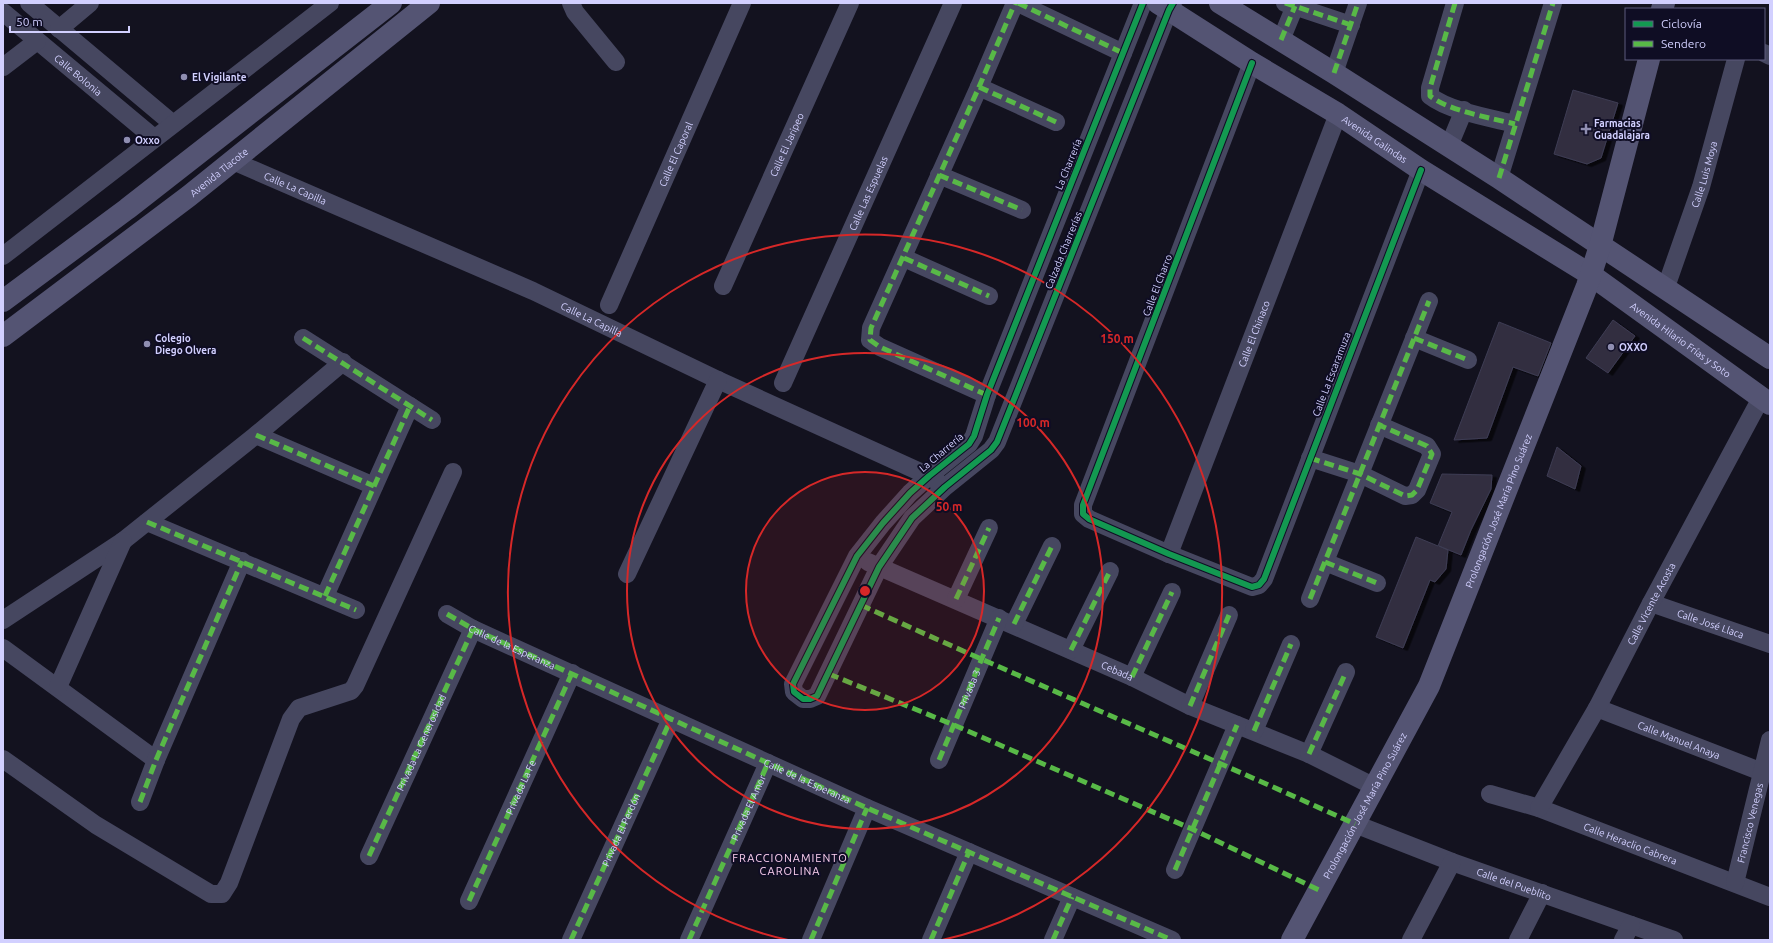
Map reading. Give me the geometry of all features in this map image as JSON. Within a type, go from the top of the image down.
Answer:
[{"type":"main road","points":[[3,301],[126,209],[391,3]]},
{"type":"main road","name":"Avenida Tlacote","points":[[3,336],[233,161],[430,3]]},
{"type":"main road","points":[[1220,3],[1334,73],[1499,178],[1770,358]]},
{"type":"main road","name":"Avenida Galindas","points":[[1167,5],[1252,63],[1338,114],[1421,170],[1591,275]]},
{"type":"main road","name":"Prolongación José María Pino Suárez","points":[[1292,940],[1429,686],[1591,275],[1649,60]]},
{"type":"main road","name":"Avenida Hilario Frías y Soto","points":[[1591,275],[1766,401]]},
{"type":"street","points":[[29,3],[58,29],[173,124]]},
{"type":"street","points":[[58,29],[90,3]]},
{"type":"street","points":[[3,256],[330,3]]},
{"type":"street","points":[[571,3],[575,12],[616,62]]},
{"type":"street","name":"Calle El Caporal","points":[[609,305],[742,3]]},
{"type":"street","name":"Calle El Jaripeo","points":[[723,286],[850,3]]},
{"type":"street","name":"Calle Las Espuelas","points":[[783,383],[953,3]]},
{"type":"street","points":[[987,395],[880,347],[870,340],[871,328],[904,258],[939,175],[980,87],[1015,3]]},
{"type":"street","points":[[1018,3],[1123,53]]},
{"type":"street","name":"La Charrería","points":[[879,567],[817,696],[810,699],[803,699],[794,692],[793,684],[857,556],[883,523],[910,493],[969,444],[974,436],[987,395],[1143,3]]},
{"type":"street","points":[[1334,73],[1352,25],[1358,3]]},
{"type":"street","points":[[1455,3],[1430,88],[1430,96],[1437,102],[1515,124]]},
{"type":"street","points":[[1499,178],[1553,3]]},
{"type":"street","points":[[1664,3],[1674,8]]},
{"type":"street","name":"Calzada Charrerías","points":[[879,567],[912,518],[945,487],[991,450],[997,442],[1167,5]]},
{"type":"street","points":[[1281,40],[1290,5],[1352,25]]},
{"type":"street","name":"Calle Bolonia","points":[[3,12],[154,138]]},
{"type":"street","points":[[3,68],[37,41]]},
{"type":"street","name":"Calle Luis Moya","points":[[1666,288],[1701,187],[1736,60]]},
{"type":"street","name":"Calle El Charro","points":[[1169,554],[1089,519],[1083,514],[1083,505],[1252,63]]},
{"type":"street","points":[[980,87],[1056,122]]},
{"type":"street","points":[[1449,146],[1464,110]]},
{"type":"street","name":"Calle El Chinaco","points":[[1169,554],[1338,114]]},
{"type":"street","name":"Calle La Capilla","points":[[233,161],[532,291],[718,380],[929,476],[945,487]]},
{"type":"street","name":"Calle La Escaramuza","points":[[1169,554],[1252,587],[1259,585],[1264,579],[1421,170]]},
{"type":"street","points":[[939,175],[1022,210]]},
{"type":"street","points":[[904,258],[989,296]]},
{"type":"street","points":[[1310,599],[1428,301]]},
{"type":"street","points":[[302,338],[343,362],[432,420]]},
{"type":"street","points":[[1414,338],[1468,360]]},
{"type":"street","points":[[4,619],[122,541],[256,435],[343,362]]},
{"type":"street","points":[[627,574],[718,380]]},
{"type":"street","name":"Calle Vicente Acosta","points":[[1539,808],[1597,708],[1651,603],[1766,401]]},
{"type":"street","points":[[325,596],[410,406]]},
{"type":"street","points":[[1310,458],[1360,474],[1405,496],[1412,495],[1417,490],[1432,454],[1427,446],[1379,425]]},
{"type":"street","points":[[256,435],[374,486]]},
{"type":"street","points":[[3,759],[96,825],[211,894],[222,894],[229,883],[291,719],[299,708],[351,691],[355,686],[453,472]]},
{"type":"street","points":[[147,522],[356,610]]},
{"type":"street","points":[[956,599],[989,528]]},
{"type":"street","points":[[58,687],[122,541]]},
{"type":"street","name":"Privada 3","points":[[939,760],[1006,621],[1052,546]]},
{"type":"street","name":"Cebada","points":[[857,556],[879,567],[956,599],[1132,677],[1190,706],[1309,754],[1375,787]]},
{"type":"street","points":[[140,802],[156,760],[242,561]]},
{"type":"street","points":[[1324,562],[1377,583]]},
{"type":"street","points":[[1071,650],[1110,571]]},
{"type":"street","points":[[1132,677],[1172,592]]},
{"type":"street","name":"Calle José Llaca","points":[[1651,603],[1770,644]]},
{"type":"street","name":"Calle de la Esperanza","points":[[447,614],[473,629],[866,808],[1172,940]]},
{"type":"street","points":[[1190,706],[1229,615]]},
{"type":"street","name":"Privada La Generosidad","points":[[369,856],[473,629]]},
{"type":"street","points":[[1254,731],[1291,644]]},
{"type":"street","points":[[3,648],[156,760]]},
{"type":"street","points":[[1309,754],[1346,672]]},
{"type":"street","name":"Privada La Fe","points":[[469,901],[572,673]]},
{"type":"street","name":"Calle Manuel Anaya","points":[[1597,708],[1762,772]]},
{"type":"street","name":"Privada El Perdón","points":[[571,940],[671,719]]},
{"type":"street","points":[[1175,870],[1237,725]]},
{"type":"street","name":"Francisco Venegas","points":[[1735,883],[1770,740]]},
{"type":"street","name":"Privada El Amor","points":[[689,940],[768,763]]},
{"type":"street","name":"Calle Heraclio Cabrera","points":[[1490,794],[1539,808],[1770,897]]},
{"type":"street","points":[[811,940],[866,808]]},
{"type":"street","name":"Calle del Pueblito","points":[[1355,824],[1452,862],[1542,893],[1627,932],[1674,940]]},
{"type":"street","points":[[931,940],[969,852]]},
{"type":"street","points":[[1411,940],[1452,862]]},
{"type":"street","points":[[1518,940],[1542,893]]},
{"type":"street","points":[[1053,940],[1072,897]]},
{"type":"building","name":"Farmacias Guadalajara","points":[[1573,90],[1618,103],[1601,158],[1587,164],[1554,154]]},
{"type":"building","name":"OXXO","points":[[1613,320],[1635,336],[1608,373],[1586,358]]},
{"type":"building","points":[[1499,322],[1551,343],[1538,376],[1513,367],[1487,438],[1454,440]]},
{"type":"building","points":[[1557,447],[1581,466],[1575,489],[1547,476]]},
{"type":"building","points":[[1442,474],[1492,475],[1491,489],[1471,530],[1461,555],[1439,546],[1448,550],[1446,569],[1435,582],[1430,580],[1403,648],[1376,637],[1416,537],[1438,546],[1452,512],[1430,503]]},
{"type":"marked path","points":[[987,395],[880,347],[870,340],[871,328],[1015,3]]},
{"type":"marked path","points":[[1018,3],[1123,53]]},
{"type":"marked path","points":[[1285,3],[1351,25]]},
{"type":"marked path","points":[[1334,73],[1358,3]]},
{"type":"marked path","points":[[1455,3],[1430,88],[1430,96],[1459,110],[1515,124]]},
{"type":"marked path","points":[[1499,178],[1553,3]]},
{"type":"marked path","points":[[1281,40],[1295,6]]},
{"type":"marked path","points":[[979,87],[1056,122]]},
{"type":"marked path","points":[[939,175],[1022,210]]},
{"type":"marked path","points":[[904,258],[989,296]]},
{"type":"marked path","points":[[1310,599],[1429,301]]},
{"type":"marked path","points":[[303,338],[432,420]]},
{"type":"marked path","points":[[1414,338],[1468,360]]},
{"type":"marked path","points":[[325,596],[410,406]]},
{"type":"marked path","points":[[1310,458],[1360,474],[1405,496],[1412,495],[1417,490],[1432,454],[1427,446],[1379,425]]},
{"type":"marked path","points":[[256,435],[374,486]]},
{"type":"marked path","points":[[147,522],[356,610]]},
{"type":"marked path","points":[[956,599],[989,528]]},
{"type":"marked path","points":[[1014,624],[1052,546]]},
{"type":"marked path","points":[[140,802],[156,760],[242,561]]},
{"type":"marked path","points":[[1325,562],[1377,583]]},
{"type":"marked path","points":[[1071,650],[1110,571]]},
{"type":"marked path","points":[[1132,677],[1172,592]]},
{"type":"marked path","points":[[861,605],[1355,824]]},
{"type":"marked path","points":[[447,614],[473,629],[867,808],[1172,940]]},
{"type":"marked path","points":[[1190,706],[1229,615]]},
{"type":"marked path","points":[[939,760],[999,618]]},
{"type":"marked path","points":[[369,856],[473,629]]},
{"type":"marked path","points":[[1254,731],[1291,644]]},
{"type":"marked path","points":[[1309,754],[1346,672]]},
{"type":"marked path","points":[[469,901],[572,673]]},
{"type":"marked path","points":[[829,674],[954,725],[1192,829],[1319,890]]},
{"type":"marked path","points":[[571,940],[671,719]]},
{"type":"marked path","points":[[1175,870],[1237,725]]},
{"type":"marked path","points":[[689,940],[768,763]]},
{"type":"marked path","points":[[811,940],[867,808]]},
{"type":"marked path","points":[[931,940],[969,852]]},
{"type":"marked path","points":[[1053,940],[1072,897]]},
{"type":"cycle path","points":[[1143,3],[987,395],[974,436],[969,444],[910,493],[883,523],[857,556],[793,684],[794,692],[803,699],[810,699],[817,696],[879,567],[912,518],[945,487],[991,450],[997,442],[1173,3]]},
{"type":"cycle path","points":[[1252,63],[1083,505],[1083,514],[1089,519],[1169,554],[1252,587],[1259,585],[1264,579],[1421,170]]},
{"type":"place","name":"El Vigilante","points":[[184,77]]},
{"type":"place","name":"Farmacias Guadalajara","points":[[1586,129]]},
{"type":"place","name":"Oxxo","points":[[127,140]]},
{"type":"place","name":"Colegio Diego Olvera","points":[[147,344]]},
{"type":"place","name":"OXXO","points":[[1611,347]]},
{"type":"district","name":"FRACCIONAMIENTO CAROLINA","points":[[790,864]]}]
